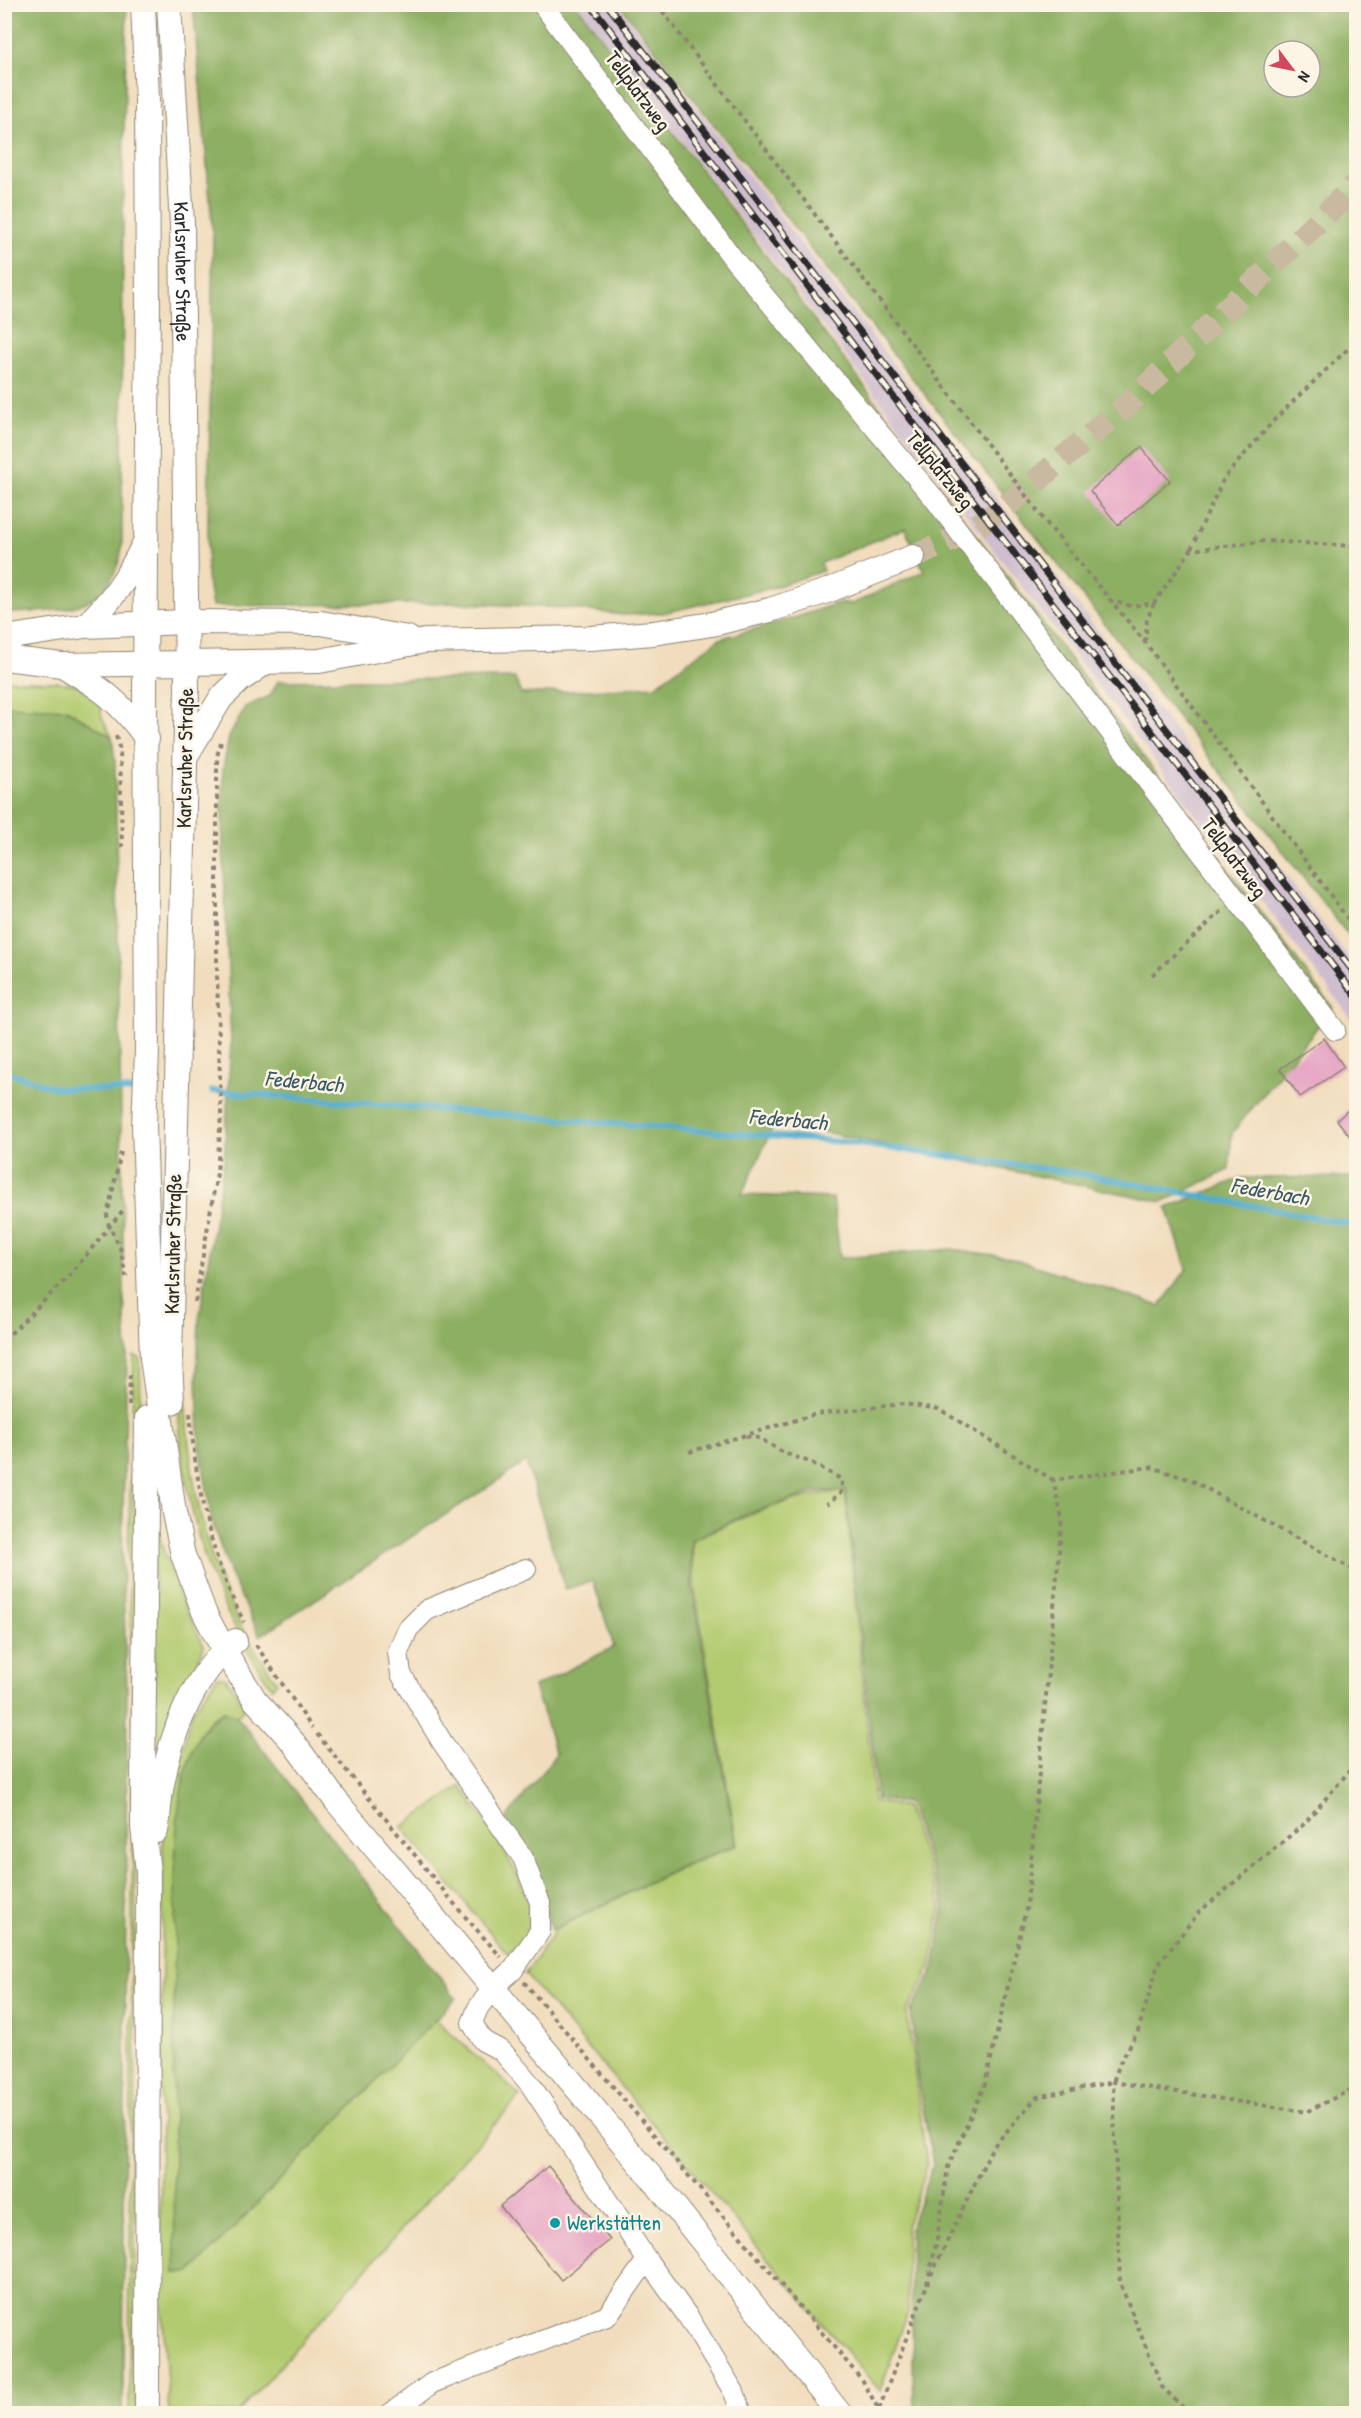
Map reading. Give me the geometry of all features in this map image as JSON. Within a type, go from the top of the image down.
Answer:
[{"type":"main road","name":"Karlsruher Straße","points":[[143,4],[147,99],[147,1051],[144,1126],[152,1358]]},
{"type":"main road","name":"Karlsruher Straße","points":[[169,4],[182,224],[186,622],[186,756],[170,1359],[178,1464],[187,1511],[203,1573],[240,1639]]},
{"type":"main road","points":[[85,626],[116,594],[131,571],[147,538]]},
{"type":"main road","points":[[4,658],[62,665],[319,661],[425,641],[591,638],[652,633],[712,624],[770,610],[913,557]]},
{"type":"main road","points":[[4,638],[85,626],[186,622],[321,623],[425,641]]},
{"type":"main road","points":[[186,756],[221,698],[266,662]]},
{"type":"main road","points":[[62,665],[117,701],[147,739]]},
{"type":"main road","points":[[152,1358],[166,1466],[183,1555],[204,1612],[240,1639],[255,1700],[293,1742],[337,1803],[652,2178],[840,2414]]},
{"type":"main road","points":[[147,2414],[148,1872],[143,1827],[143,1759],[147,1419],[152,1358]]},
{"type":"main road","points":[[148,1872],[162,1787],[176,1733],[201,1680],[240,1639]]},
{"type":"lane","name":"Tellplatzweg","points":[[542,4],[735,261],[933,497],[1335,1030]]},
{"type":"lane","points":[[526,1569],[427,1610],[408,1629],[398,1652],[401,1674],[442,1742],[523,1858],[540,1903],[540,1931],[513,1970],[478,2008],[472,2023],[474,2030],[483,2041],[502,2051],[530,2084],[646,2260],[688,2318],[734,2392],[742,2414]]},
{"type":"lane","points":[[390,2414],[432,2383],[607,2316],[646,2260]]},
{"type":"path","points":[[657,4],[1045,521],[1145,642],[1356,930]]},
{"type":"path","points":[[1145,642],[1147,620],[1154,603],[1191,550],[1224,478],[1276,418],[1356,341]]},
{"type":"path","points":[[1191,550],[1265,541],[1356,546]]},
{"type":"path","points":[[1108,599],[1131,606],[1154,603]]},
{"type":"path","points":[[194,1305],[217,1173],[221,1114],[217,974],[217,780],[218,756],[225,735]]},
{"type":"path","points":[[1152,975],[1235,900]]},
{"type":"path","points":[[4,1340],[68,1277],[93,1249],[109,1226],[107,1216],[123,1142]]},
{"type":"path","points":[[688,1452],[816,1414],[904,1404],[939,1409],[1053,1480],[1151,1467],[1191,1480],[1356,1571]]},
{"type":"path","points":[[189,1410],[195,1463],[208,1531],[240,1639],[461,1912],[863,2381],[880,2412]]},
{"type":"path","points":[[742,1436],[759,1438],[784,1453],[841,1479],[843,1490],[827,1503]]},
{"type":"path","points":[[927,2284],[936,2245],[948,2167],[985,2084],[1028,1905],[1062,1519],[1053,1480]]},
{"type":"path","points":[[1190,2414],[1162,2387],[1120,2283],[1113,2082],[1120,2063],[1138,2031],[1158,1965],[1199,1912],[1304,1824],[1356,1763]]},
{"type":"path","points":[[880,2412],[927,2284],[992,2148],[1037,2097],[1113,2082],[1306,2112],[1356,2087]]},
{"type":"shaded area","points":[[578,5],[618,5],[1356,967],[1356,1025]]},
{"type":"green space","points":[[4,5],[127,5],[123,173],[122,547],[116,569],[107,585],[95,597],[64,609],[5,613]]},
{"type":"green space","points":[[193,5],[577,5],[1333,1008],[1232,1133],[1229,1170],[1162,1202],[775,1122],[742,1195],[833,1198],[840,1258],[951,1249],[1008,1257],[1160,1306],[1187,1269],[1167,1208],[1241,1178],[1356,1177],[1356,2413],[914,2413],[910,2227],[933,2165],[917,2074],[911,2011],[934,1969],[944,1904],[908,1803],[877,1799],[846,1490],[814,1492],[747,1514],[691,1540],[692,1584],[736,1845],[680,1867],[552,1930],[528,1857],[506,1819],[556,1754],[534,1687],[614,1647],[593,1581],[565,1589],[526,1462],[260,1636],[230,1574],[212,1522],[199,1439],[197,1375],[199,1320],[224,1160],[231,1043],[222,820],[223,768],[229,737],[245,707],[270,696],[278,681],[515,678],[521,694],[655,686],[719,639],[840,602],[852,604],[924,571],[905,528],[821,563],[823,571],[772,588],[663,613],[623,615],[567,608],[461,603],[212,606],[207,577],[213,235]]},
{"type":"green space","points":[[620,5],[1356,5],[1356,945]]},
{"type":"green space","points":[[4,680],[76,685],[103,699],[101,715],[112,737],[66,709],[5,706]]},
{"type":"green space","points":[[4,706],[66,709],[112,737],[115,762],[127,1355],[122,1554],[127,1690],[123,2413],[5,2413]]},
{"type":"green space","points":[[134,1356],[140,1358],[141,1419],[133,1500],[136,1515],[135,2413],[129,2414],[133,1690],[128,1554]]},
{"type":"green space","points":[[184,1358],[191,1461],[204,1528],[225,1593],[240,1624],[277,1682],[272,1688],[241,1639],[222,1601],[198,1533],[186,1476],[179,1417],[177,1360]]},
{"type":"green space","points":[[845,1491],[874,1801],[906,1807],[941,1904],[931,1967],[907,2012],[927,2166],[906,2227],[908,2312],[880,2391],[525,1974],[557,1928],[680,1868],[737,1845],[694,1584],[692,1540],[785,1502]]},
{"type":"green space","points":[[154,1516],[181,1599],[204,1646],[180,1702],[154,1776]]},
{"type":"green space","points":[[217,1677],[225,1677],[246,1706],[237,1716],[224,1711],[211,1718],[199,1735],[175,2273],[190,2273],[435,2019],[520,2096],[238,2413],[169,2413],[160,2275],[163,1827],[192,1712]]},
{"type":"green space","points":[[224,1711],[237,1716],[456,1998],[190,2273],[175,2273],[175,1857],[178,1817],[184,1778],[193,1749],[208,1723]]},
{"type":"green space","points":[[461,1786],[508,1858],[527,1900],[530,1919],[527,1934],[508,1954],[402,1827]]},
{"type":"building","points":[[1141,447],[1170,481],[1118,525],[1090,491]]},
{"type":"building","points":[[1324,1038],[1344,1067],[1300,1097],[1280,1069]]},
{"type":"building","points":[[1356,1103],[1356,1144],[1337,1120]]},
{"type":"building","name":"Werkstätten","points":[[548,2166],[610,2240],[561,2280],[500,2206]]},
{"type":"waterway","name":"Federbach","points":[[4,1071],[55,1088],[138,1091]]},
{"type":"waterway","name":"Federbach","points":[[212,1091],[844,1142],[1082,1174],[1356,1225]]},
{"type":"tunnel","points":[[913,557],[967,533],[1006,506],[1128,404],[1356,185]]},
{"type":"railway","points":[[590,4],[1356,996]]},
{"type":"railway","points":[[607,4],[1356,975]]},
{"type":"place","name":"Werkstätten","points":[[555,2223]]}]
